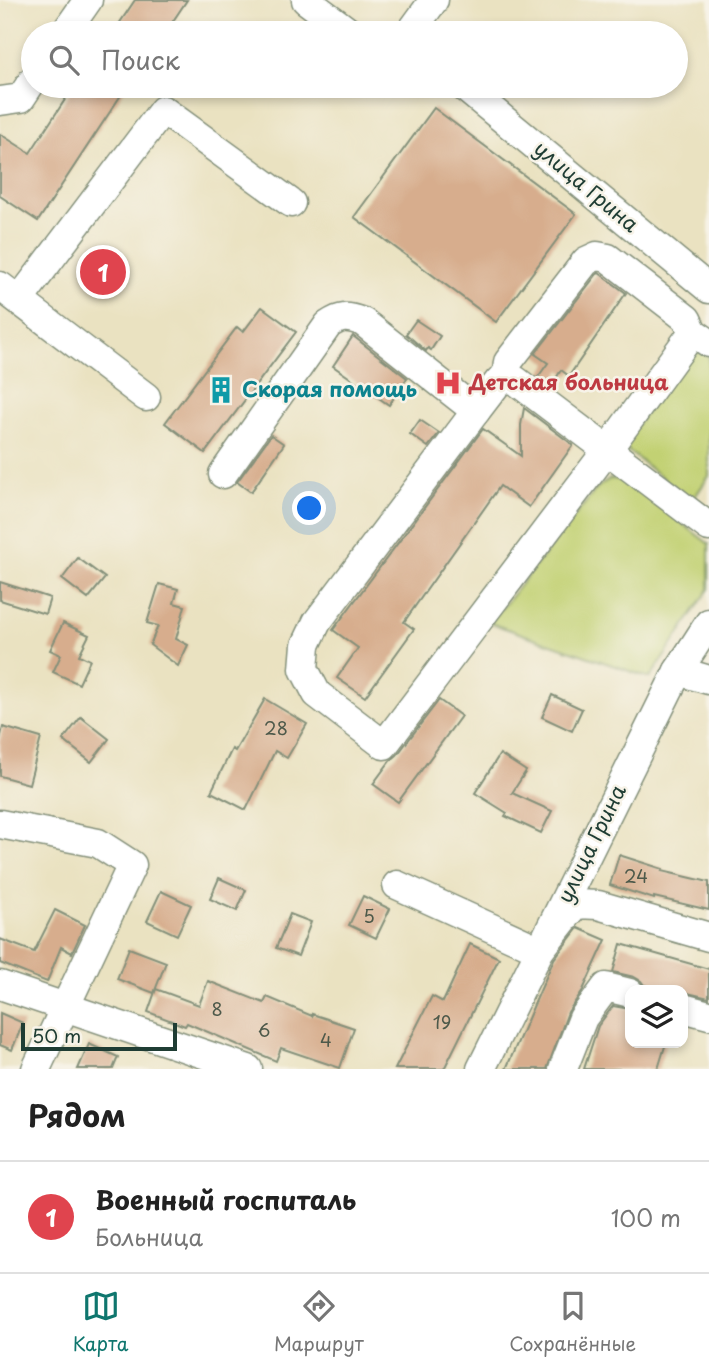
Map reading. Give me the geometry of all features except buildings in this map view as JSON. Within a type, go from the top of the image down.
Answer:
[{"type":"street","points":[[73,21],[88,0]]},
{"type":"street","points":[[306,0],[334,21]]},
{"type":"street","points":[[419,21],[434,0]]},
{"type":"street","points":[[0,100],[21,98]]},
{"type":"street","name":"улица Грина","points":[[478,98],[709,289]]},
{"type":"street","points":[[146,397],[10,292],[163,110],[291,203]]},
{"type":"street","points":[[506,379],[508,362],[586,261],[597,256],[608,258],[687,320],[701,338],[608,449],[384,745],[317,694],[304,669],[306,645],[317,622],[499,381],[515,380],[608,449],[709,527]]},
{"type":"street","points":[[223,474],[328,326],[338,318],[363,322],[476,411]]},
{"type":"street","name":"улица Грина","points":[[481,1069],[678,671],[709,623]]},
{"type":"street","points":[[678,671],[709,680]]},
{"type":"street","points":[[0,824],[97,843],[132,865],[36,1069]]},
{"type":"street","points":[[397,885],[540,950],[576,904],[598,905],[709,937]]},
{"type":"street","points":[[0,985],[248,1069]]},
{"type":"street","points":[[563,1069],[583,1017],[607,987],[625,992]]},
{"type":"street","points":[[688,1009],[709,1015]]},
{"type":"green space","points":[[692,352],[703,353],[709,357],[709,476],[692,501],[627,450],[626,439]]},
{"type":"green space","points":[[610,479],[626,480],[709,544],[709,589],[650,678],[490,623],[598,487]]},
{"type":"place","name":"Военный госпиталь","points":[[103,272]]},
{"type":"place","name":"Детская больница","points":[[448,383]]},
{"type":"place","name":"Скорая помощь","points":[[221,390]]}]
